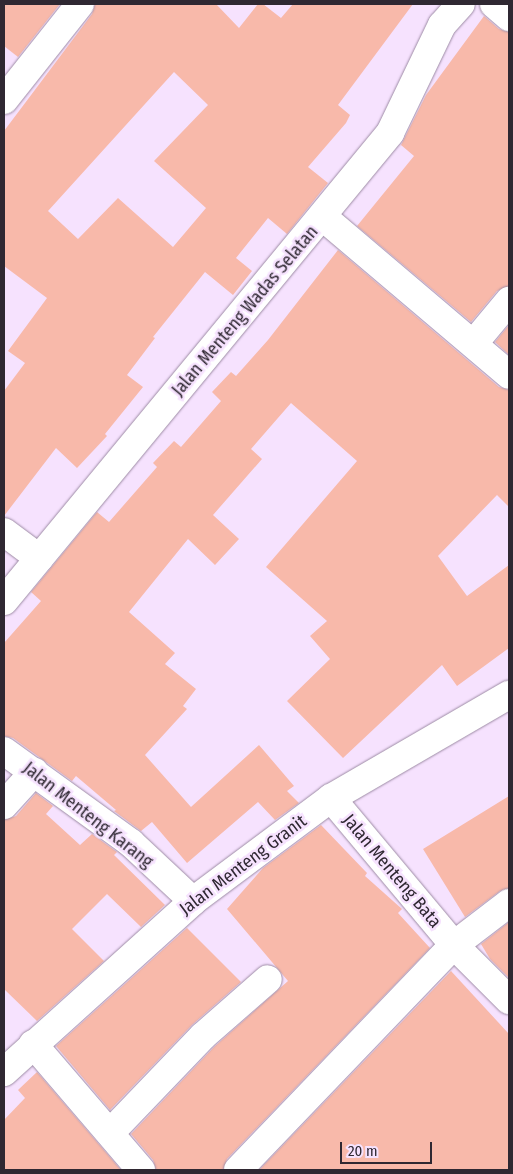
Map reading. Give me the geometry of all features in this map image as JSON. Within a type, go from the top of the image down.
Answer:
[{"type":"street","name":"Jalan Menteng Wadas Selatan","points":[[4,601],[390,133],[442,25],[461,4]]},
{"type":"street","points":[[494,4],[509,17]]},
{"type":"street","points":[[4,100],[67,8]]},
{"type":"street","points":[[323,216],[474,343],[509,375]]},
{"type":"street","points":[[474,343],[509,301]]},
{"type":"street","points":[[4,532],[39,558]]},
{"type":"street","name":"Jalan Menteng Granit","points":[[4,1072],[193,901],[331,798],[509,695]]},
{"type":"street","name":"Jalan Menteng Karang","points":[[4,751],[131,843],[193,901]]},
{"type":"street","points":[[4,805],[34,772]]},
{"type":"street","name":"Jalan Menteng Bata","points":[[331,798],[454,945],[509,1000]]},
{"type":"street","name":"Jalan Menteng Bata","points":[[454,945],[509,903]]},
{"type":"street","points":[[238,1170],[454,945]]},
{"type":"street","points":[[110,1133],[203,1036],[268,979]]},
{"type":"street","points":[[34,1044],[141,1170]]},
{"type":"building","points":[[4,4],[60,4],[18,57],[4,46]]},
{"type":"building","points":[[95,4],[216,4],[239,28],[258,4],[263,4],[281,18],[293,4],[413,4],[338,105],[350,115],[346,123],[308,167],[328,183],[287,234],[268,218],[236,258],[252,271],[233,295],[205,272],[153,337],[155,338],[127,375],[143,387],[105,434],[107,436],[77,468],[56,448],[4,516],[4,391],[25,363],[8,351],[47,298],[4,266],[4,131],[92,14]],"holes":[[[174,72],[208,105],[154,161],[206,208],[173,247],[118,198],[78,239],[48,211]]]},
{"type":"building","points":[[484,16],[499,29],[509,32],[509,286],[497,291],[471,322],[357,226],[414,156],[401,145],[426,95]]},
{"type":"building","points":[[338,250],[499,387],[509,390],[509,507],[497,495],[438,556],[467,596],[509,565],[509,648],[457,686],[442,665],[343,758],[287,701],[330,659],[310,636],[327,621],[266,567],[357,461],[291,403],[251,449],[262,459],[213,515],[239,539],[215,565],[188,539],[129,612],[175,653],[165,664],[196,689],[183,706],[187,709],[145,755],[191,807],[259,745],[294,786],[287,791],[299,803],[275,820],[258,802],[187,863],[152,822],[141,831],[114,811],[116,810],[76,776],[72,781],[13,738],[4,736],[4,643],[41,601],[31,592],[97,512],[109,522],[157,467],[153,463],[174,441],[181,447],[221,401],[212,392],[231,372],[236,376],[268,340]]},
{"type":"building","points":[[509,325],[509,355],[495,342]]},
{"type":"building","points":[[36,793],[53,806],[46,814],[80,845],[92,834],[117,852],[114,855],[165,905],[141,927],[107,894],[72,929],[104,961],[37,1021],[4,989],[4,820],[16,816]]},
{"type":"building","points":[[509,796],[509,888],[500,891],[465,917],[423,849]]},
{"type":"building","points":[[321,825],[367,873],[365,876],[402,909],[398,913],[430,948],[227,1159],[223,1170],[156,1170],[153,1160],[131,1134],[214,1047],[288,981],[227,909],[263,868]]},
{"type":"building","points":[[509,922],[509,978],[490,959],[481,944]]},
{"type":"building","points":[[187,928],[241,982],[192,1025],[110,1110],[56,1046]]},
{"type":"building","points":[[451,971],[509,1034],[509,1170],[259,1170]]},
{"type":"building","points":[[37,1072],[121,1170],[4,1170],[4,1120],[25,1098],[18,1090]]}]
